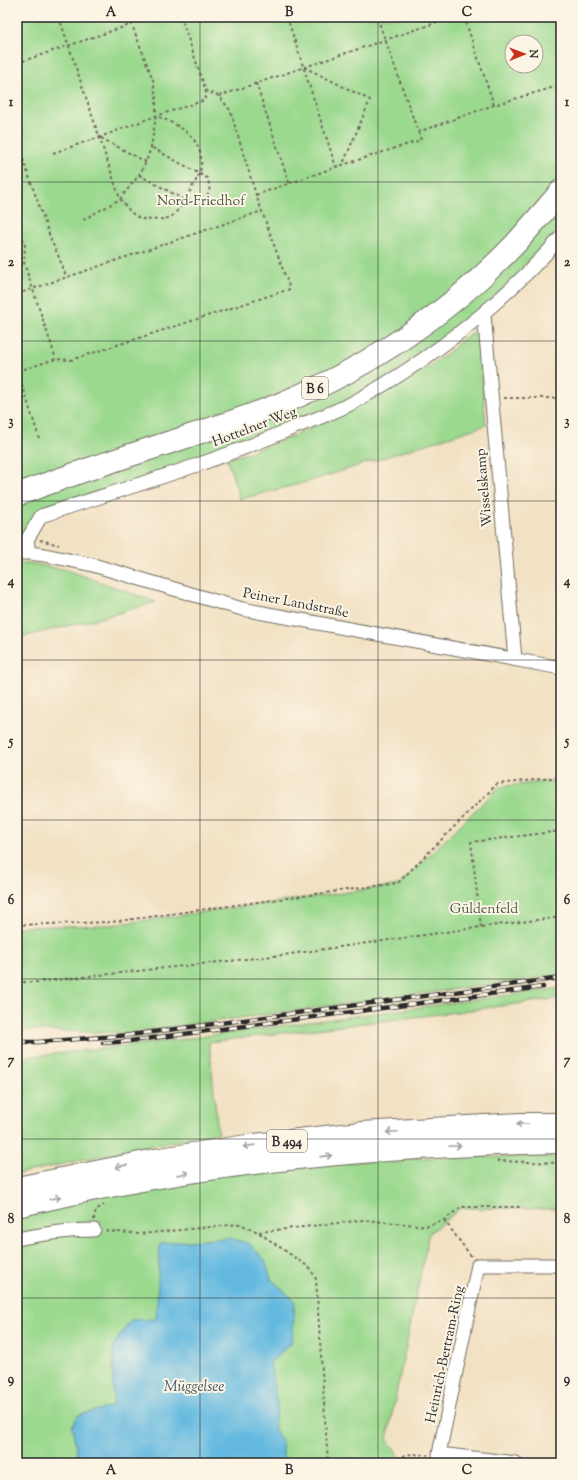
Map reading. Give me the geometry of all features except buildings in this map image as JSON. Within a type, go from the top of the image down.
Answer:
[{"type":"highway","name":"B 6","points":[[17,495],[70,475],[282,403],[361,364],[404,337],[461,293],[517,242],[561,191]]},
{"type":"highway","name":"B 6","points":[[17,508],[62,491],[259,425],[311,404],[367,375],[423,339],[469,304],[524,252],[561,210]]},
{"type":"highway","name":"B 494","points":[[17,1188],[160,1159],[254,1145],[361,1133],[522,1124],[561,1124]]},
{"type":"highway","name":"B 494","points":[[17,1206],[166,1176],[260,1163],[364,1152],[435,1147],[561,1142]]},
{"type":"street","name":"Hottelner Weg","points":[[23,553],[27,540],[41,516],[259,443],[352,403],[435,352],[484,314],[523,278],[561,237]]},
{"type":"street","name":"Wisselskamp","points":[[484,314],[490,398],[515,659]]},
{"type":"street","name":"Peiner Landstraße","points":[[23,553],[70,559],[242,609],[561,668]]},
{"type":"street","points":[[17,1239],[62,1232],[94,1230]]},
{"type":"street","points":[[478,1265],[561,1265]]},
{"type":"street","name":"Heinrich-Bertram-Ring","points":[[439,1454],[478,1265]]},
{"type":"street","points":[[439,1454],[516,1463]]},
{"type":"path","points":[[59,17],[120,199],[130,211],[140,218],[159,220],[172,216],[185,200],[200,173],[201,155],[188,132],[173,122],[156,116]]},
{"type":"path","points":[[82,220],[120,199],[139,175],[146,162],[151,147],[156,116],[156,97],[153,80],[129,17]]},
{"type":"path","points":[[17,63],[153,17]]},
{"type":"path","points":[[53,153],[100,138],[156,116],[205,100],[206,91],[180,17]]},
{"type":"path","points":[[182,20],[193,17]]},
{"type":"path","points":[[287,17],[336,166]]},
{"type":"path","points":[[256,195],[336,166],[421,140],[377,17]]},
{"type":"path","points":[[218,96],[453,17]]},
{"type":"path","points":[[464,17],[494,105]]},
{"type":"path","points":[[555,17],[561,37]]},
{"type":"path","points":[[303,67],[370,100],[343,164]]},
{"type":"path","points":[[256,83],[289,183]]},
{"type":"path","points":[[418,132],[494,105],[561,84]]},
{"type":"path","points":[[39,438],[17,369],[56,359],[71,360],[290,289],[256,195],[230,110],[218,96],[206,91]]},
{"type":"path","points":[[100,138],[146,162]]},
{"type":"path","points":[[17,142],[51,240],[66,276]]},
{"type":"path","points":[[139,175],[185,200],[195,203],[204,201],[209,194],[210,186],[207,178],[151,147]]},
{"type":"path","points":[[17,294],[66,276],[262,212]]},
{"type":"path","points":[[17,221],[25,245],[24,263],[56,359]]},
{"type":"path","points":[[490,398],[561,398]]},
{"type":"path","points":[[17,925],[110,922],[398,883],[498,784],[561,777]]},
{"type":"path","points":[[481,927],[471,842],[561,831]]},
{"type":"path","points":[[17,982],[38,982],[283,955],[561,917]]},
{"type":"path","points":[[492,1161],[561,1163]]},
{"type":"path","points":[[105,1204],[99,1207],[94,1213],[94,1230],[140,1234],[240,1224],[258,1232],[310,1268],[316,1279],[328,1463]]},
{"type":"path","points":[[258,1232],[364,1220],[426,1226],[444,1220],[461,1207],[521,1207]]},
{"type":"path","points":[[444,1220],[478,1265]]},
{"type":"path","points":[[393,1463],[401,1455],[412,1454],[438,1456],[439,1454]]},
{"type":"green space","name":"Nord-Friedhof","points":[[17,17],[561,17],[561,230],[519,275],[432,349],[374,387],[258,440],[39,514],[26,539],[17,542]]},
{"type":"green space","points":[[478,331],[486,425],[307,482],[240,499],[227,459],[296,435],[362,404],[435,362],[448,353],[468,335]]},
{"type":"green space","points":[[29,563],[67,570],[156,602],[105,617],[17,638],[17,564]]},
{"type":"green space","name":"Güldenfeld","points":[[561,780],[561,975],[127,1033],[17,1030],[17,927],[111,925],[399,885],[499,787]]},
{"type":"green space","points":[[561,988],[561,998],[209,1042],[218,1133],[128,1150],[17,1174],[17,1058],[177,1040]]},
{"type":"green space","points":[[561,1156],[561,1209],[461,1208],[429,1233],[387,1439],[401,1458],[401,1463],[17,1463],[17,1218],[91,1196],[211,1176],[397,1158]]},
{"type":"water","name":"Müggelsee","points":[[230,1238],[250,1244],[265,1260],[271,1279],[295,1301],[292,1342],[270,1363],[277,1406],[274,1427],[282,1443],[284,1463],[79,1463],[72,1426],[79,1415],[113,1406],[113,1346],[131,1320],[156,1319],[160,1243]]},
{"type":"railway","points":[[17,1042],[38,1042],[130,1035],[561,978]]},
{"type":"railway","points":[[103,1043],[130,1041],[543,987]]}]
